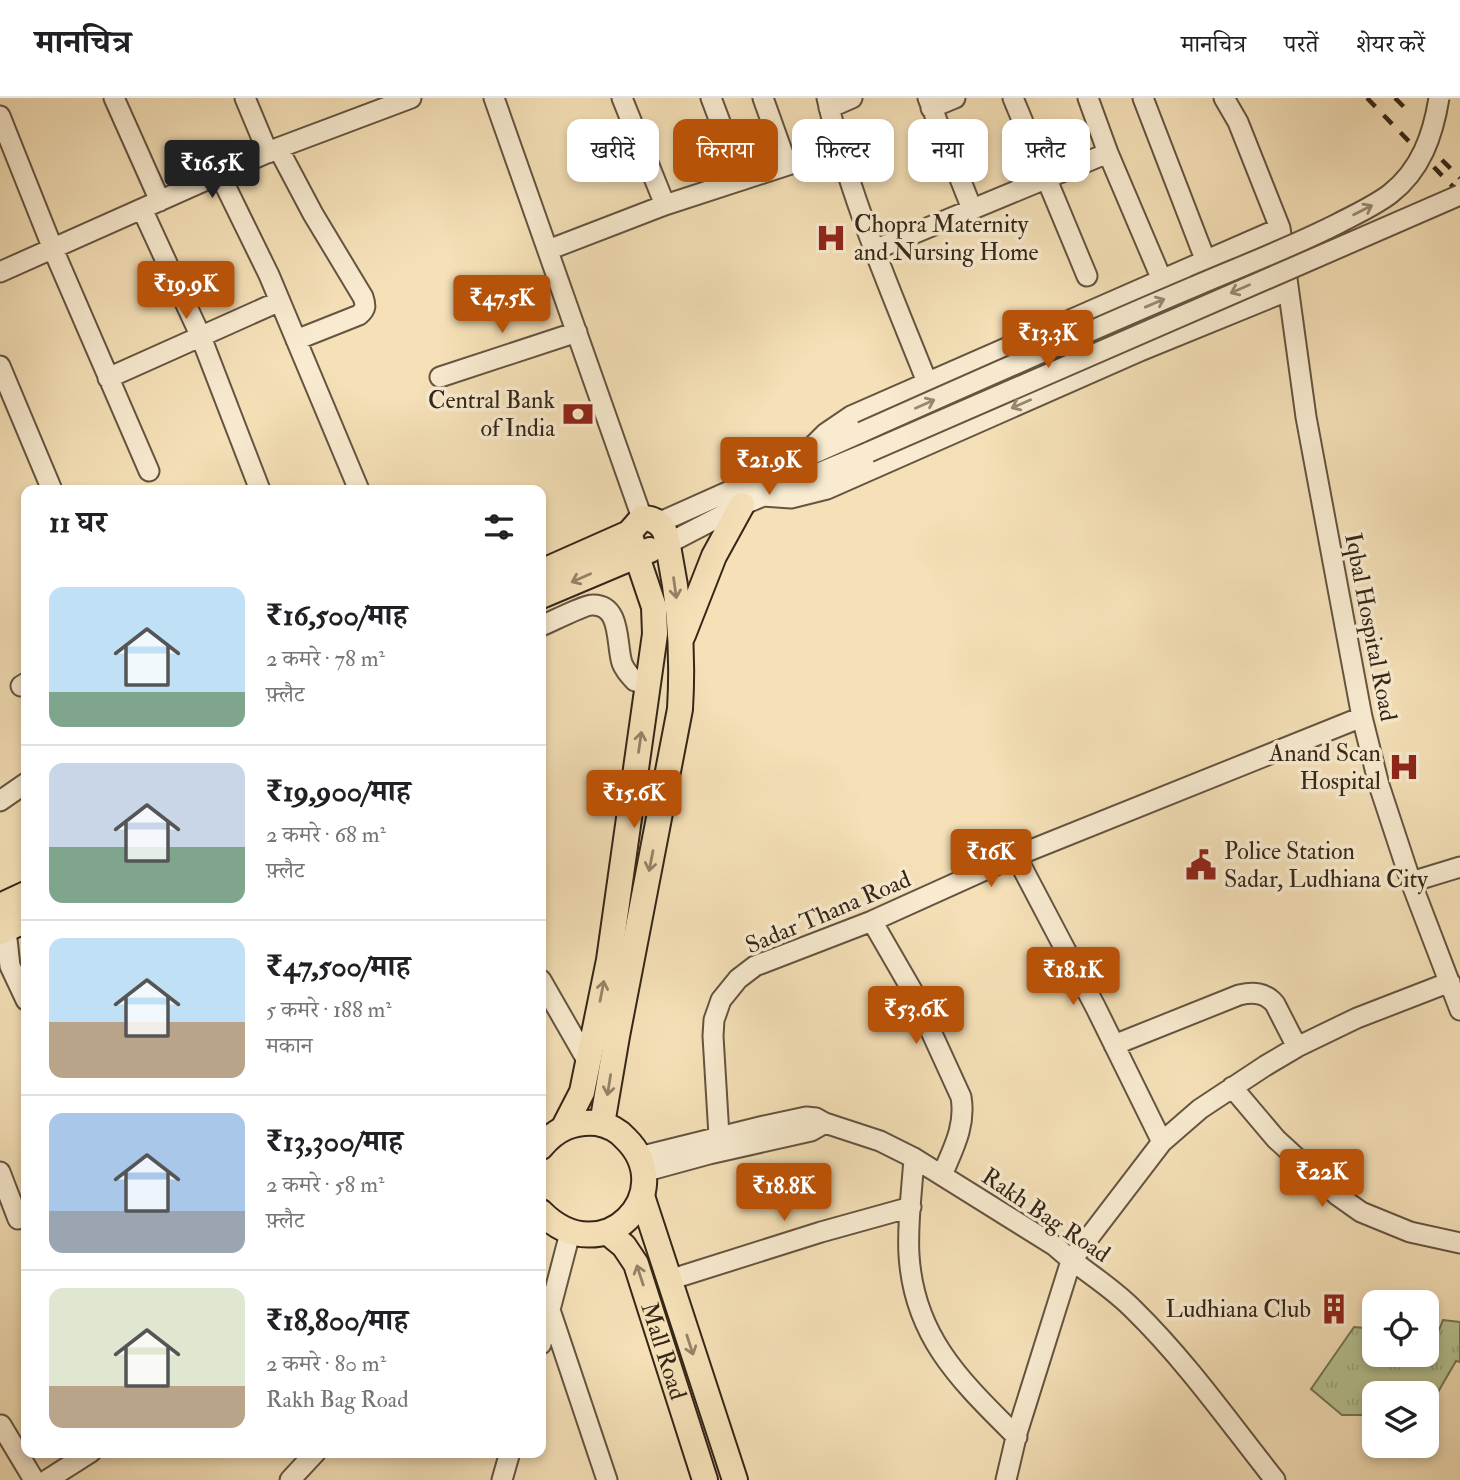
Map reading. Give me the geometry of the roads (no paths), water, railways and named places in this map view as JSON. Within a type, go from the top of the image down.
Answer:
[{"type":"main road","points":[[679,646],[714,556],[752,501]]},
{"type":"main road","points":[[546,570],[647,535]]},
{"type":"main road","points":[[546,593],[647,535]]},
{"type":"main road","points":[[602,1124],[680,709],[682,685],[677,600],[647,535]]},
{"type":"main road","points":[[564,1127],[582,1092],[609,960],[655,634],[647,535]]},
{"type":"main road","points":[[6,921],[21,901]]},
{"type":"main road","points":[[546,1141],[564,1127],[583,1122],[602,1124],[620,1132],[634,1146],[641,1175],[634,1211],[622,1224],[607,1232],[589,1236],[570,1233],[546,1217]]},
{"type":"main road","name":"Mall Road","points":[[641,1175],[669,1280],[735,1480]]},
{"type":"main road","name":"Mall Road","points":[[607,1232],[624,1246],[636,1264],[705,1480]]},
{"type":"street","points":[[114,98],[151,205],[258,485]]},
{"type":"street","points":[[245,98],[366,305],[359,315],[296,340]]},
{"type":"street","points":[[0,272],[220,175],[362,107],[411,98]]},
{"type":"street","points":[[494,98],[647,535]]},
{"type":"street","points":[[622,98],[665,205]]},
{"type":"street","points":[[711,98],[719,119]]},
{"type":"street","points":[[763,98],[787,165]]},
{"type":"street","points":[[828,103],[852,98]]},
{"type":"street","points":[[955,98],[930,103],[972,209]]},
{"type":"street","points":[[1013,98],[1022,119]]},
{"type":"street","points":[[1088,98],[1161,280]]},
{"type":"street","points":[[1143,98],[1205,259]]},
{"type":"street","name":"Iqbal Hospital Road","points":[[1224,98],[1238,122],[1280,228],[1306,416],[1362,717],[1379,785],[1411,882],[1460,1010]]},
{"type":"street","points":[[647,535],[862,432],[1045,350],[1310,237],[1373,205],[1391,193],[1410,174],[1426,149],[1435,125],[1439,98]]},
{"type":"street","points":[[0,116],[53,248],[149,471]]},
{"type":"street","points":[[1090,160],[1108,153]]},
{"type":"street","points":[[778,168],[792,163]]},
{"type":"street","points":[[220,175],[280,301],[357,485]]},
{"type":"street","points":[[548,250],[665,205],[736,182]]},
{"type":"street","points":[[851,182],[874,250],[927,382]]},
{"type":"street","points":[[874,250],[1034,182]]},
{"type":"street","points":[[1048,182],[1087,276]]},
{"type":"street","points":[[647,535],[752,501],[1460,195]]},
{"type":"street","points":[[796,463],[836,425],[927,382],[1280,228]]},
{"type":"street","points":[[752,501],[791,498],[827,489],[1287,287]]},
{"type":"street","points":[[108,378],[280,301]]},
{"type":"street","points":[[440,377],[577,332]]},
{"type":"street","points":[[0,366],[50,485]]},
{"type":"street","points":[[546,624],[591,604],[604,608],[611,614],[616,625],[626,672],[635,681],[648,683]]},
{"type":"street","name":"Sadar Thana Road","points":[[719,1136],[714,1020],[721,1000],[738,979],[755,966],[872,920],[1016,856],[1362,717]]},
{"type":"street","points":[[0,801],[21,786]]},
{"type":"street","points":[[1016,856],[1162,1142]]},
{"type":"street","points":[[1411,882],[1460,867]]},
{"type":"street","points":[[872,920],[913,992],[961,1097],[961,1128],[942,1175]]},
{"type":"street","points":[[6,921],[5,962],[21,991]]},
{"type":"street","points":[[1006,1480],[1071,1261],[1162,1142],[1200,1109],[1231,1087],[1297,1047],[1357,1018],[1450,982]]},
{"type":"street","points":[[546,989],[588,1062]]},
{"type":"street","points":[[1114,1045],[1239,995],[1254,993],[1270,998],[1275,1003],[1297,1047]]},
{"type":"street","points":[[1231,1087],[1276,1139],[1337,1195],[1361,1212],[1410,1231],[1460,1243]]},
{"type":"street","name":"Rakh Bag Road","points":[[641,1175],[719,1136],[806,1117],[870,1137],[914,1158],[1055,1246],[1113,1291],[1160,1337],[1201,1384],[1275,1480]]},
{"type":"street","points":[[641,1175],[709,1154],[811,1131],[825,1123]]},
{"type":"street","points":[[914,1158],[909,1253],[912,1282],[930,1334],[946,1362],[964,1384],[1017,1437]]},
{"type":"street","points":[[0,1172],[19,1219]]},
{"type":"street","points":[[669,1280],[911,1208]]},
{"type":"street","points":[[546,1325],[570,1233]]},
{"type":"street","points":[[550,1310],[607,1480]]},
{"type":"street","points":[[0,1424],[34,1480]]},
{"type":"street","points":[[47,1480],[82,1458]]},
{"type":"street","points":[[290,1480],[310,1458]]},
{"type":"street","points":[[502,1480],[508,1458]]},
{"type":"railway","points":[[1367,98],[1460,194]]},
{"type":"railway","points":[[1395,98],[1404,107]]},
{"type":"railway","points":[[1425,143],[1460,178]]},
{"type":"place","name":"Chopra Maternity and Nursing Home","points":[[831,238]]},
{"type":"place","name":"Central Bank of India","points":[[578,414]]},
{"type":"place","name":"Anand Scan Hospital","points":[[1404,767]]},
{"type":"place","name":"Police Station Sadar, Ludhiana City","points":[[1201,865]]},
{"type":"place","name":"Ludhiana Club","points":[[1334,1309]]}]
